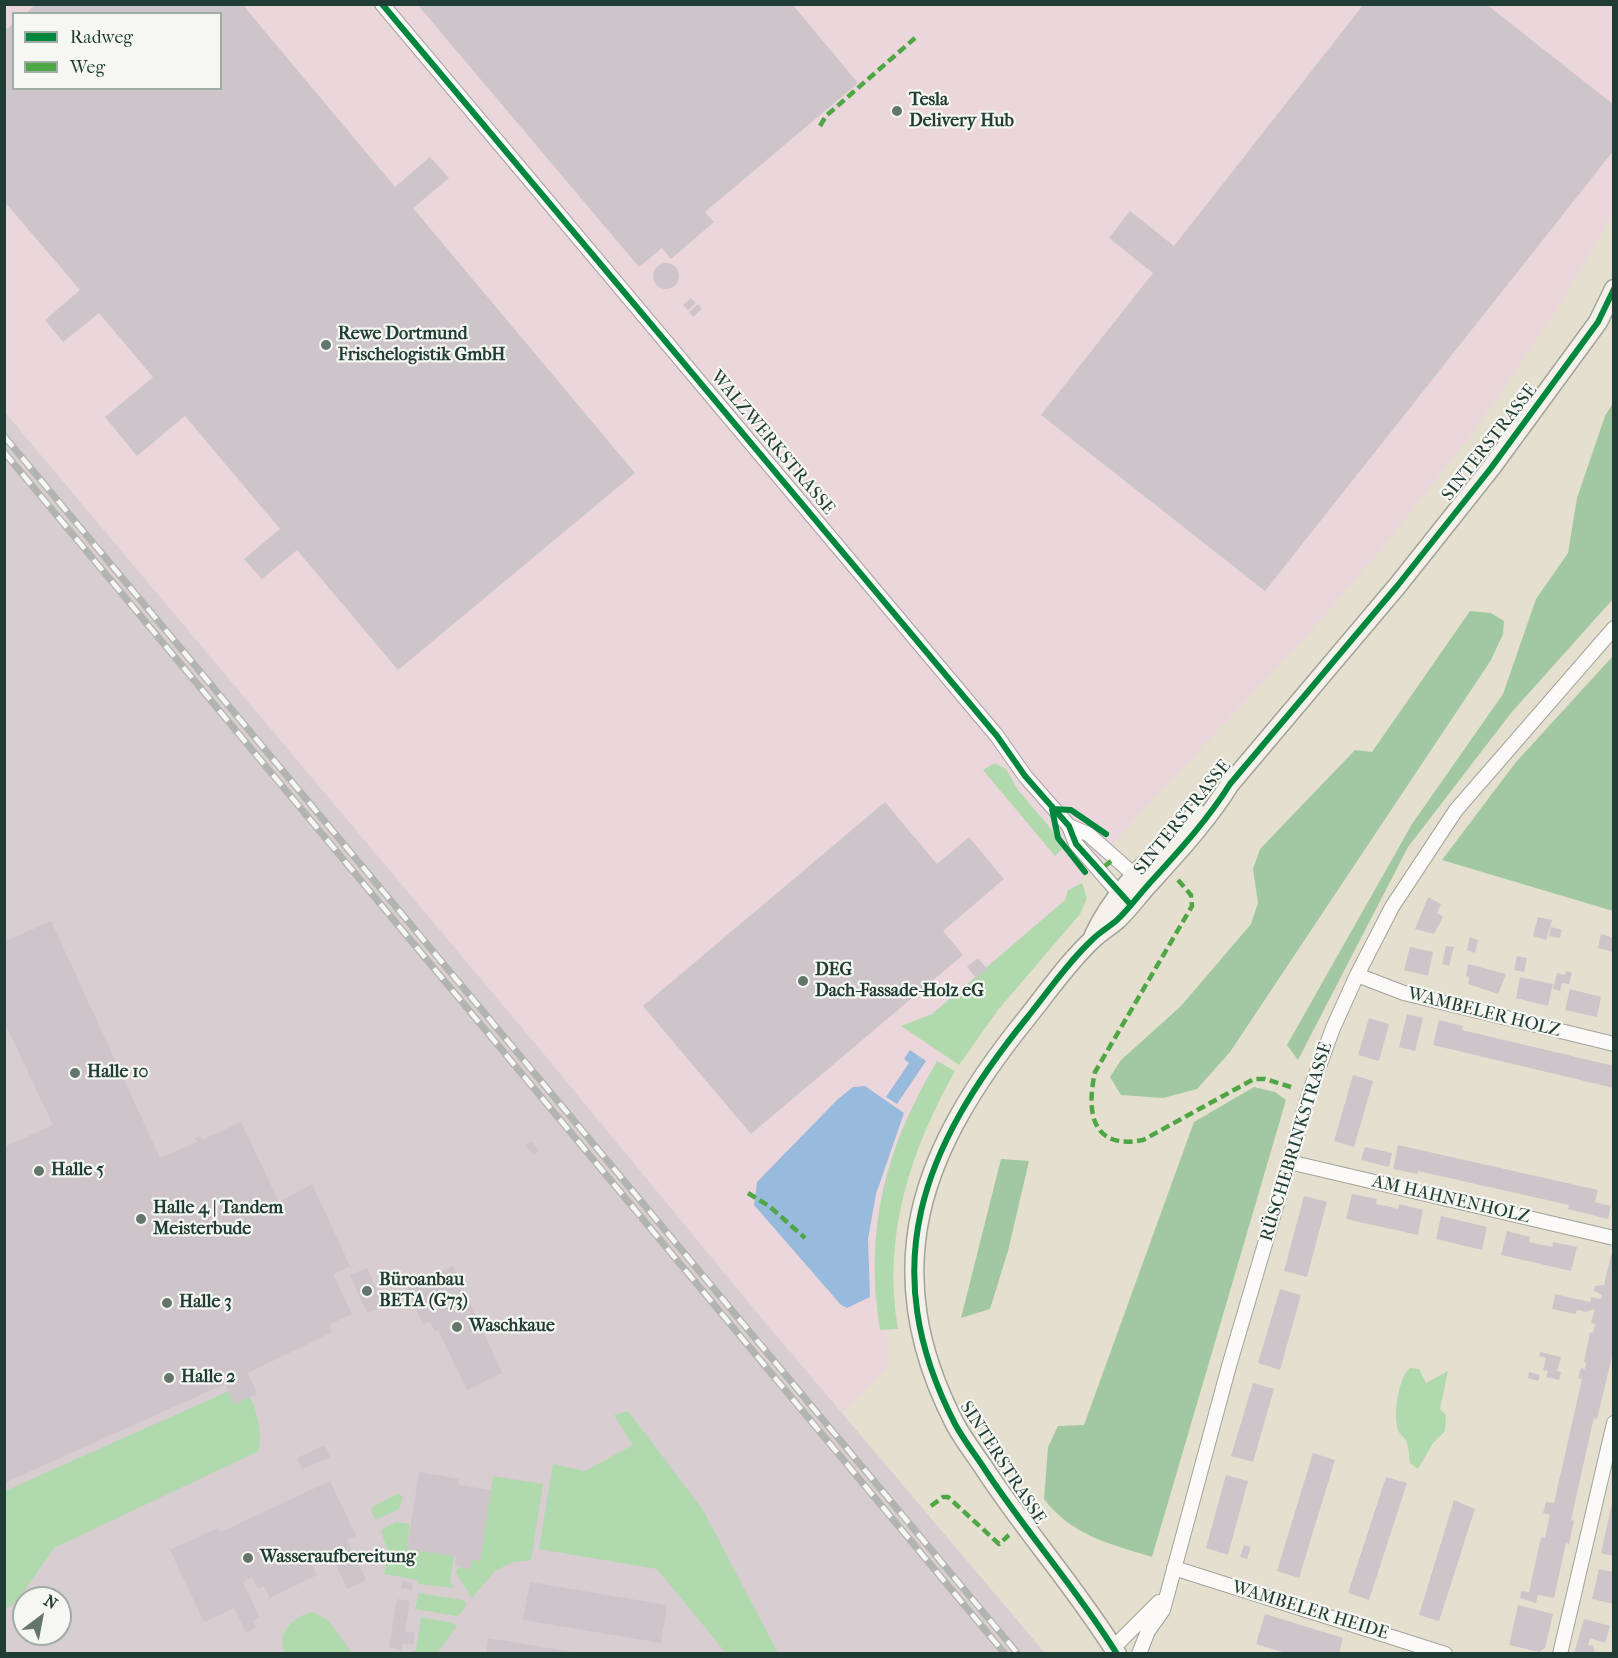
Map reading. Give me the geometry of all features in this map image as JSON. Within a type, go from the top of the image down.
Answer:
[{"type":"street","name":"WALZWERKSTRASSE","points":[[382,4],[666,339],[997,736],[1025,776],[1069,826],[1076,844],[1125,899]]},
{"type":"street","name":"SINTERSTRASSE","points":[[1115,1651],[999,1491],[956,1426],[929,1367],[920,1329],[915,1290],[914,1252],[919,1212],[939,1154],[960,1113],[1011,1038],[1140,881],[1214,810],[1230,784],[1398,585],[1470,495],[1598,322],[1614,289]]},
{"type":"street","name":"SINTERSTRASSE","points":[[1598,322],[1614,308]]},
{"type":"street","name":"RÜSCHEBRINKSTRASSE","points":[[1139,1653],[1149,1631],[1163,1610],[1229,1366],[1289,1162],[1321,1058],[1357,975],[1392,907],[1456,810],[1614,628]]},
{"type":"street","name":"WALZWERKSTRASSE","points":[[1069,826],[1088,834],[1140,881]]},
{"type":"street","name":"WAMBELER HOLZ","points":[[1357,975],[1404,993],[1614,1044]]},
{"type":"street","name":"AM HAHNENHOLZ","points":[[1289,1162],[1614,1238]]},
{"type":"street","points":[[1560,1653],[1614,1423]]},
{"type":"street","name":"WAMBELER HEIDE","points":[[1174,1568],[1445,1653]]},
{"type":"street","name":"RÜSCHEBRINKSTRASSE","points":[[1115,1651],[1156,1607],[1167,1591]]},
{"type":"shaded area","points":[[4,5],[1613,5],[1613,215],[1554,314],[1475,430],[1379,552],[1312,630],[1135,819],[964,1016],[918,1124],[886,1218],[888,1366],[842,1414],[5,411]]},
{"type":"shaded area","points":[[4,411],[538,1047],[759,1315],[1045,1653],[5,1653]]},
{"type":"green space","points":[[1613,403],[1613,599],[1511,713],[1408,847],[1298,1060],[1287,1045],[1412,824],[1503,694],[1536,599],[1568,553],[1577,498],[1605,416]]},
{"type":"green space","points":[[1470,611],[1491,613],[1504,621],[1503,634],[1491,660],[1230,1052],[1197,1089],[1163,1098],[1121,1095],[1110,1077],[1121,1060],[1181,1006],[1251,924],[1258,903],[1253,869],[1260,849],[1355,750],[1372,752]]},
{"type":"green space","points":[[1613,656],[1613,911],[1442,860],[1516,762]]},
{"type":"green space","points":[[995,763],[1006,769],[1018,790],[1052,830],[1062,849],[1055,856],[983,770]]},
{"type":"green space","points":[[1082,883],[1087,898],[1080,914],[998,1010],[959,1065],[901,1026],[932,1014],[1065,900],[1068,890]]},
{"type":"green space","points":[[937,1061],[955,1071],[925,1132],[904,1196],[897,1228],[894,1261],[894,1295],[898,1329],[880,1330],[875,1257],[877,1223],[883,1190],[904,1126]]},
{"type":"green space","points":[[1254,1087],[1275,1092],[1286,1100],[1152,1557],[1092,1537],[1066,1521],[1055,1511],[1044,1499],[1048,1447],[1058,1426],[1084,1425],[1194,1122]]},
{"type":"green space","points":[[1001,1159],[1029,1161],[1008,1251],[990,1309],[961,1318]]},
{"type":"green space","points":[[1410,1368],[1419,1369],[1426,1383],[1448,1371],[1440,1409],[1446,1415],[1445,1431],[1433,1443],[1418,1469],[1410,1463],[1407,1445],[1399,1432],[1396,1418],[1399,1389]]},
{"type":"green space","points":[[229,1391],[235,1404],[250,1397],[255,1410],[259,1424],[259,1451],[54,1548],[28,1586],[12,1586],[12,1605],[5,1610],[5,1491]]},
{"type":"green space","points":[[628,1411],[703,1510],[778,1653],[726,1653],[657,1569],[539,1549],[553,1464],[585,1471],[633,1445],[614,1415]]},
{"type":"green space","points":[[493,1476],[543,1484],[531,1560],[513,1562],[495,1571],[472,1598],[456,1573],[458,1567],[471,1569],[472,1560],[480,1561]]},
{"type":"green space","points":[[399,1493],[403,1498],[399,1509],[376,1520],[371,1511],[372,1507]]},
{"type":"green space","points":[[396,1522],[410,1524],[407,1549],[454,1556],[450,1581],[454,1588],[418,1584],[418,1580],[384,1574],[388,1553],[381,1530]]},
{"type":"green space","points":[[419,1593],[463,1600],[467,1604],[456,1616],[415,1609]]},
{"type":"green space","points":[[313,1612],[328,1620],[352,1653],[285,1653],[282,1639],[288,1626],[299,1617]]},
{"type":"green space","points":[[421,1617],[457,1626],[437,1653],[410,1653],[416,1650]]},
{"type":"water","points":[[910,1050],[926,1061],[897,1104],[886,1097],[909,1063],[904,1059]]},
{"type":"water","points":[[865,1086],[904,1113],[876,1194],[868,1239],[870,1297],[847,1308],[841,1305],[754,1205],[757,1182],[838,1099],[853,1087]]},
{"type":"building","name":"Rewe Dortmund Frischelogistik GmbH","points":[[36,4],[242,4],[395,187],[430,157],[449,178],[413,208],[635,473],[398,670],[297,550],[262,579],[244,559],[280,529],[185,416],[137,456],[105,417],[153,377],[99,313],[63,342],[45,320],[80,290],[4,201],[4,31],[12,25],[12,90],[222,90],[222,12],[27,12]]},
{"type":"building","points":[[417,4],[792,4],[858,83],[705,212],[714,222],[671,259],[662,248],[639,267]]},
{"type":"building","points":[[1364,4],[1486,4],[1614,105],[1614,150],[1265,591],[1041,415],[1153,273],[1109,238],[1130,211],[1174,246]]},
{"type":"building","name":"Tesla Delivery Hub","points":[[898,103],[905,109],[897,119],[889,113]]},
{"type":"building","points":[[666,263],[676,266],[679,276],[676,286],[666,289],[656,286],[653,276],[656,266]]},
{"type":"building","points":[[691,298],[696,303],[688,310],[683,305]]},
{"type":"building","points":[[698,304],[702,309],[693,317],[689,312]]},
{"type":"building","name":"DEG Dach-Fassade-Holz eG","points":[[885,802],[937,864],[969,837],[1004,879],[943,931],[963,955],[751,1134],[643,1006]]},
{"type":"building","points":[[1428,897],[1441,904],[1437,913],[1443,917],[1434,934],[1415,929]]},
{"type":"building","points":[[1538,917],[1552,920],[1546,940],[1533,936]]},
{"type":"building","points":[[51,921],[160,1158],[197,1142],[195,1138],[200,1136],[202,1140],[241,1122],[279,1202],[312,1184],[350,1266],[333,1274],[352,1314],[329,1325],[332,1332],[248,1373],[257,1394],[234,1404],[225,1384],[4,1483],[4,1147],[53,1125],[4,1021],[4,942]]},
{"type":"building","points":[[1551,927],[1562,930],[1560,938],[1549,936]]},
{"type":"building","points":[[1601,934],[1614,938],[1614,952],[1598,948]]},
{"type":"building","points":[[1470,937],[1478,940],[1475,953],[1467,950]]},
{"type":"building","points":[[1446,946],[1454,947],[1449,966],[1442,964]]},
{"type":"building","points":[[1410,947],[1433,952],[1428,976],[1404,970]]},
{"type":"building","points":[[1517,956],[1527,958],[1524,972],[1514,970]]},
{"type":"building","points":[[978,958],[987,969],[976,978],[967,967]]},
{"type":"building","points":[[1468,964],[1506,974],[1498,994],[1468,984],[1469,977],[1466,976]]},
{"type":"building","points":[[1566,971],[1572,973],[1569,984],[1562,983],[1560,991],[1553,989],[1557,973],[1565,975]]},
{"type":"building","points":[[1520,977],[1553,984],[1548,1006],[1516,998]]},
{"type":"building","points":[[1570,989],[1601,997],[1597,1017],[1565,1010]]},
{"type":"building","points":[[1407,1014],[1423,1018],[1415,1051],[1399,1047]]},
{"type":"building","points":[[1369,1018],[1389,1024],[1379,1061],[1358,1055]]},
{"type":"building","points":[[1439,1020],[1463,1026],[1462,1030],[1614,1066],[1614,1088],[1433,1045]]},
{"type":"building","points":[[1353,1075],[1373,1081],[1354,1147],[1334,1141]]},
{"type":"building","points":[[531,1142],[539,1151],[534,1155],[526,1146]]},
{"type":"building","points":[[1398,1145],[1598,1190],[1595,1202],[1611,1206],[1608,1219],[1568,1209],[1569,1205],[1418,1171],[1417,1174],[1393,1169]]},
{"type":"building","points":[[1365,1147],[1392,1153],[1389,1167],[1361,1160]]},
{"type":"building","points":[[1352,1194],[1377,1199],[1376,1204],[1398,1209],[1399,1204],[1423,1210],[1418,1235],[1346,1219]]},
{"type":"building","points":[[1304,1196],[1327,1202],[1307,1277],[1284,1271]]},
{"type":"building","points":[[1441,1216],[1487,1227],[1482,1250],[1436,1239]]},
{"type":"building","points":[[1507,1231],[1530,1237],[1529,1242],[1552,1247],[1553,1242],[1577,1247],[1571,1271],[1501,1255]]},
{"type":"building","points":[[1611,1255],[1614,1255],[1614,1348],[1597,1419],[1594,1418],[1591,1430],[1571,1520],[1574,1521],[1569,1544],[1566,1543],[1554,1598],[1538,1595],[1536,1603],[1520,1598],[1521,1591],[1529,1592],[1541,1537],[1545,1538],[1550,1515],[1543,1513],[1546,1502],[1554,1503],[1582,1379],[1578,1378],[1581,1368],[1585,1369],[1586,1363],[1584,1362],[1590,1332],[1593,1333],[1595,1324],[1591,1323],[1595,1309],[1586,1312],[1577,1310],[1576,1314],[1552,1309],[1555,1294],[1590,1302],[1591,1297],[1601,1299],[1602,1295],[1594,1291],[1595,1286],[1604,1285]]},
{"type":"building","name":"Waschkaue","points":[[453,1266],[502,1373],[467,1390],[438,1330],[435,1332],[430,1321],[423,1324],[407,1288]]},
{"type":"building","name":"Büroanbau BETA (G73)","points":[[367,1268],[384,1306],[367,1313],[350,1275]]},
{"type":"building","points":[[1280,1289],[1301,1295],[1280,1370],[1258,1363]]},
{"type":"building","points":[[1540,1352],[1561,1357],[1557,1371],[1561,1372],[1559,1380],[1546,1377],[1548,1371],[1543,1370],[1546,1358],[1539,1356]]},
{"type":"building","points":[[1529,1372],[1540,1375],[1538,1381],[1528,1378]]},
{"type":"building","points":[[1253,1383],[1274,1389],[1253,1462],[1231,1456]]},
{"type":"building","points":[[325,1445],[330,1457],[302,1469],[297,1458]]},
{"type":"building","points":[[1313,1453],[1335,1460],[1299,1578],[1277,1571]]},
{"type":"building","points":[[419,1472],[459,1479],[458,1485],[491,1490],[480,1561],[472,1560],[471,1569],[455,1566],[456,1556],[407,1549]]},
{"type":"building","points":[[1226,1475],[1248,1481],[1228,1555],[1206,1548]]},
{"type":"building","points":[[1386,1477],[1407,1483],[1369,1600],[1348,1593]]},
{"type":"building","name":"Wasseraufbereitung","points":[[330,1481],[356,1536],[347,1540],[366,1580],[347,1589],[331,1553],[311,1563],[317,1575],[270,1598],[264,1586],[258,1589],[252,1577],[243,1582],[260,1618],[253,1621],[256,1627],[246,1633],[234,1608],[204,1622],[170,1550],[218,1528],[221,1532]]},
{"type":"building","points":[[1614,1499],[1614,1556],[1601,1553]]},
{"type":"building","points":[[1454,1500],[1475,1509],[1439,1621],[1419,1615]]},
{"type":"building","points":[[1244,1545],[1251,1547],[1247,1559],[1240,1557]]},
{"type":"building","points":[[1599,1569],[1614,1572],[1614,1604],[1592,1599]]},
{"type":"building","points":[[402,1581],[413,1583],[412,1590],[401,1588]]},
{"type":"building","points":[[530,1582],[667,1605],[661,1643],[523,1620]]},
{"type":"building","points":[[397,1599],[410,1601],[405,1631],[415,1633],[413,1645],[403,1643],[401,1650],[389,1647]]},
{"type":"building","points":[[1518,1605],[1553,1614],[1545,1648],[1539,1652],[1509,1645]]},
{"type":"building","points":[[1265,1614],[1343,1638],[1339,1653],[1286,1653],[1256,1644]]},
{"type":"building","points":[[1584,1619],[1610,1626],[1605,1643],[1590,1638],[1588,1645],[1593,1646],[1595,1653],[1574,1653]]},
{"type":"building","points":[[488,1638],[573,1652],[573,1653],[486,1653]]},
{"type":"railway","points":[[4,436],[1018,1654]]},
{"type":"railway","points":[[4,452],[1005,1654]]},
{"type":"marked path","points":[[820,126],[826,116],[915,38]]},
{"type":"marked path","points":[[1105,866],[1111,861]]},
{"type":"marked path","points":[[1178,880],[1191,895],[1192,906],[1095,1072],[1092,1101],[1096,1125],[1103,1134],[1113,1139],[1126,1142],[1143,1140],[1254,1079],[1265,1079],[1291,1087]]},
{"type":"marked path","points":[[748,1193],[769,1206],[805,1238]]},
{"type":"marked path","points":[[931,1506],[943,1497],[948,1497],[999,1544],[1009,1535]]},
{"type":"cycle path","points":[[382,4],[997,736],[1025,776],[1069,826],[1076,844],[1131,905]]},
{"type":"cycle path","points":[[1117,1654],[962,1435],[955,1424],[931,1367],[917,1313],[914,1261],[921,1211],[936,1162],[960,1115],[990,1067],[1026,1019],[1075,958],[1096,936],[1121,916],[1191,836],[1212,811],[1230,784],[1398,585],[1491,468],[1598,322],[1614,289]]},
{"type":"cycle path","points":[[1085,872],[1058,838],[1052,809],[1071,810],[1106,834]]},
{"type":"place","name":"Tesla Delivery Hub","points":[[897,111]]},
{"type":"place","name":"Rewe Dortmund Frischelogistik GmbH","points":[[326,345]]},
{"type":"place","name":"DEG Dach-Fassade-Holz eG","points":[[803,981]]},
{"type":"place","name":"Halle 10","points":[[75,1073]]},
{"type":"place","name":"Halle 5","points":[[39,1171]]},
{"type":"place","name":"Halle 4 | Tandem Meisterbude","points":[[141,1219]]},
{"type":"place","name":"Büroanbau BETA (G73)","points":[[367,1291]]},
{"type":"place","name":"Halle 3","points":[[167,1303]]},
{"type":"place","name":"Waschkaue","points":[[457,1327]]},
{"type":"place","name":"Halle 2","points":[[169,1378]]},
{"type":"place","name":"Wasseraufbereitung","points":[[248,1558]]}]
